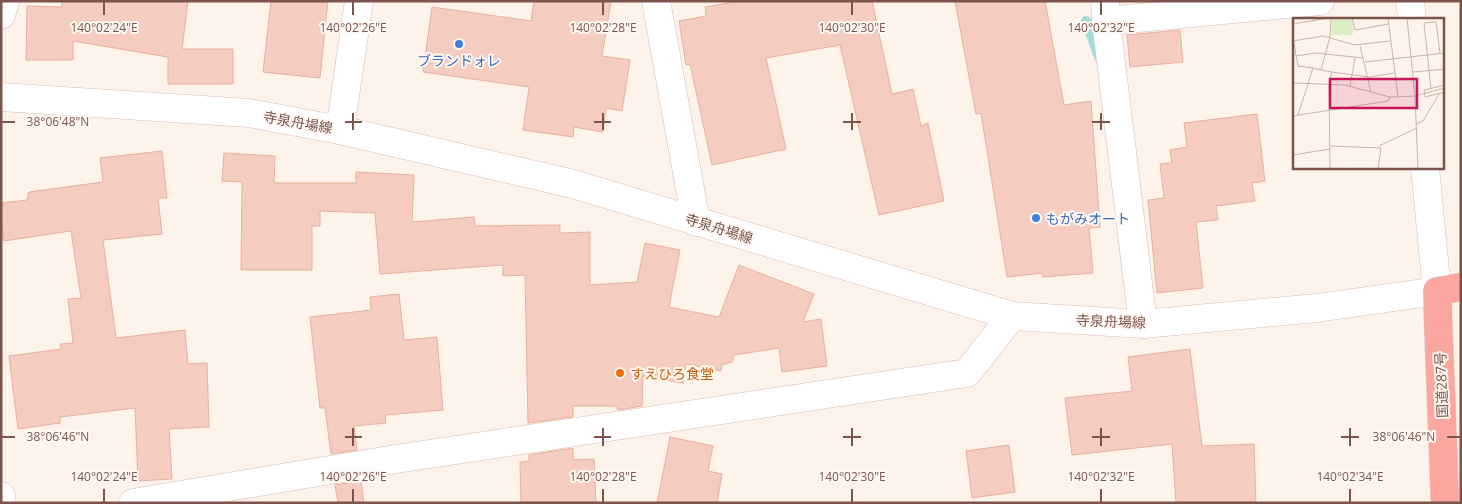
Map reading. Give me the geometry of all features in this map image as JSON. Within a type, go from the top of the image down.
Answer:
[{"type":"highway","name":"国道287号","points":[[1445,503],[1449,290]]},
{"type":"street","points":[[1,15],[6,1]]},
{"type":"street","points":[[340,130],[359,1]]},
{"type":"street","points":[[656,1],[696,222]]},
{"type":"street","points":[[1143,324],[1105,11],[1320,1]]},
{"type":"street","points":[[1410,1],[1412,18]]},
{"type":"street","name":"寺泉舟場線","points":[[1,97],[249,113],[340,130],[573,184],[1012,316],[1143,324],[1317,308],[1449,290]]},
{"type":"street","points":[[1425,169],[1449,290]]},
{"type":"street","points":[[133,503],[396,460],[967,373],[1012,316]]},
{"type":"street","points":[[1,496],[2,503]]},
{"type":"building","points":[[62,1],[188,1],[182,49],[233,49],[233,84],[168,84],[168,57],[73,41],[73,60],[26,60],[27,6],[62,7]]},
{"type":"building","points":[[271,1],[328,1],[320,78],[263,72]]},
{"type":"building","points":[[534,1],[611,1],[602,56],[630,60],[622,111],[606,108],[603,132],[574,127],[573,137],[523,130],[529,87],[423,72],[432,7],[531,21]]},
{"type":"building","points":[[740,1],[872,1],[892,94],[913,89],[921,126],[928,123],[944,201],[879,215],[840,45],[766,58],[786,149],[712,165],[690,64],[686,65],[679,21],[706,16],[705,7]]},
{"type":"building","points":[[955,1],[1045,1],[1064,105],[1091,101],[1100,227],[1089,228],[1093,273],[1043,277],[1043,273],[1007,277],[981,113],[976,114]]},
{"type":"building","points":[[1180,30],[1183,62],[1130,67],[1127,35]]},
{"type":"building","points":[[1257,114],[1265,181],[1252,183],[1255,201],[1216,206],[1218,220],[1196,222],[1203,288],[1157,293],[1148,200],[1164,198],[1160,164],[1172,163],[1170,150],[1187,147],[1184,123]]},
{"type":"building","points":[[162,151],[167,198],[158,198],[162,234],[103,240],[116,338],[185,330],[188,364],[207,363],[209,427],[169,429],[172,479],[138,481],[135,408],[60,417],[60,423],[18,429],[9,356],[61,349],[60,344],[73,343],[68,299],[81,298],[71,231],[4,241],[1,223],[1,203],[27,200],[29,192],[103,182],[100,158]]},
{"type":"building","points":[[224,153],[275,156],[274,183],[356,183],[356,172],[414,175],[412,222],[474,217],[475,226],[560,225],[560,233],[590,232],[590,285],[637,282],[645,243],[680,250],[669,307],[719,317],[739,265],[814,294],[803,322],[821,319],[827,366],[782,372],[779,348],[734,355],[732,362],[722,365],[721,371],[686,364],[683,383],[643,376],[642,406],[618,410],[616,406],[573,406],[573,417],[528,423],[525,275],[503,276],[503,265],[380,274],[375,213],[320,211],[320,226],[312,226],[312,270],[241,270],[242,182],[222,181]]},
{"type":"building","points":[[399,294],[404,340],[437,337],[443,410],[385,415],[386,423],[354,426],[357,450],[331,454],[325,408],[320,408],[310,317],[371,310],[370,297]]},
{"type":"building","points":[[1190,349],[1202,446],[1254,444],[1256,503],[1176,503],[1172,444],[1072,455],[1065,398],[1132,391],[1128,357]]},
{"type":"building","points":[[670,437],[713,446],[708,471],[722,474],[717,503],[657,503]]},
{"type":"building","points":[[1009,445],[1015,492],[972,498],[966,451]]},
{"type":"building","points":[[573,448],[573,460],[594,459],[596,503],[521,503],[520,462],[529,461],[529,455]]},
{"type":"building","points":[[361,481],[364,503],[338,503],[335,485]]},
{"type":"waterway","points":[[1086,21],[1099,57]]},
{"type":"place","name":"ブランドォレ","points":[[459,44]]},
{"type":"place","name":"もがみオート","points":[[1036,218]]},
{"type":"place","name":"すえひろ食堂","points":[[620,373]]}]
